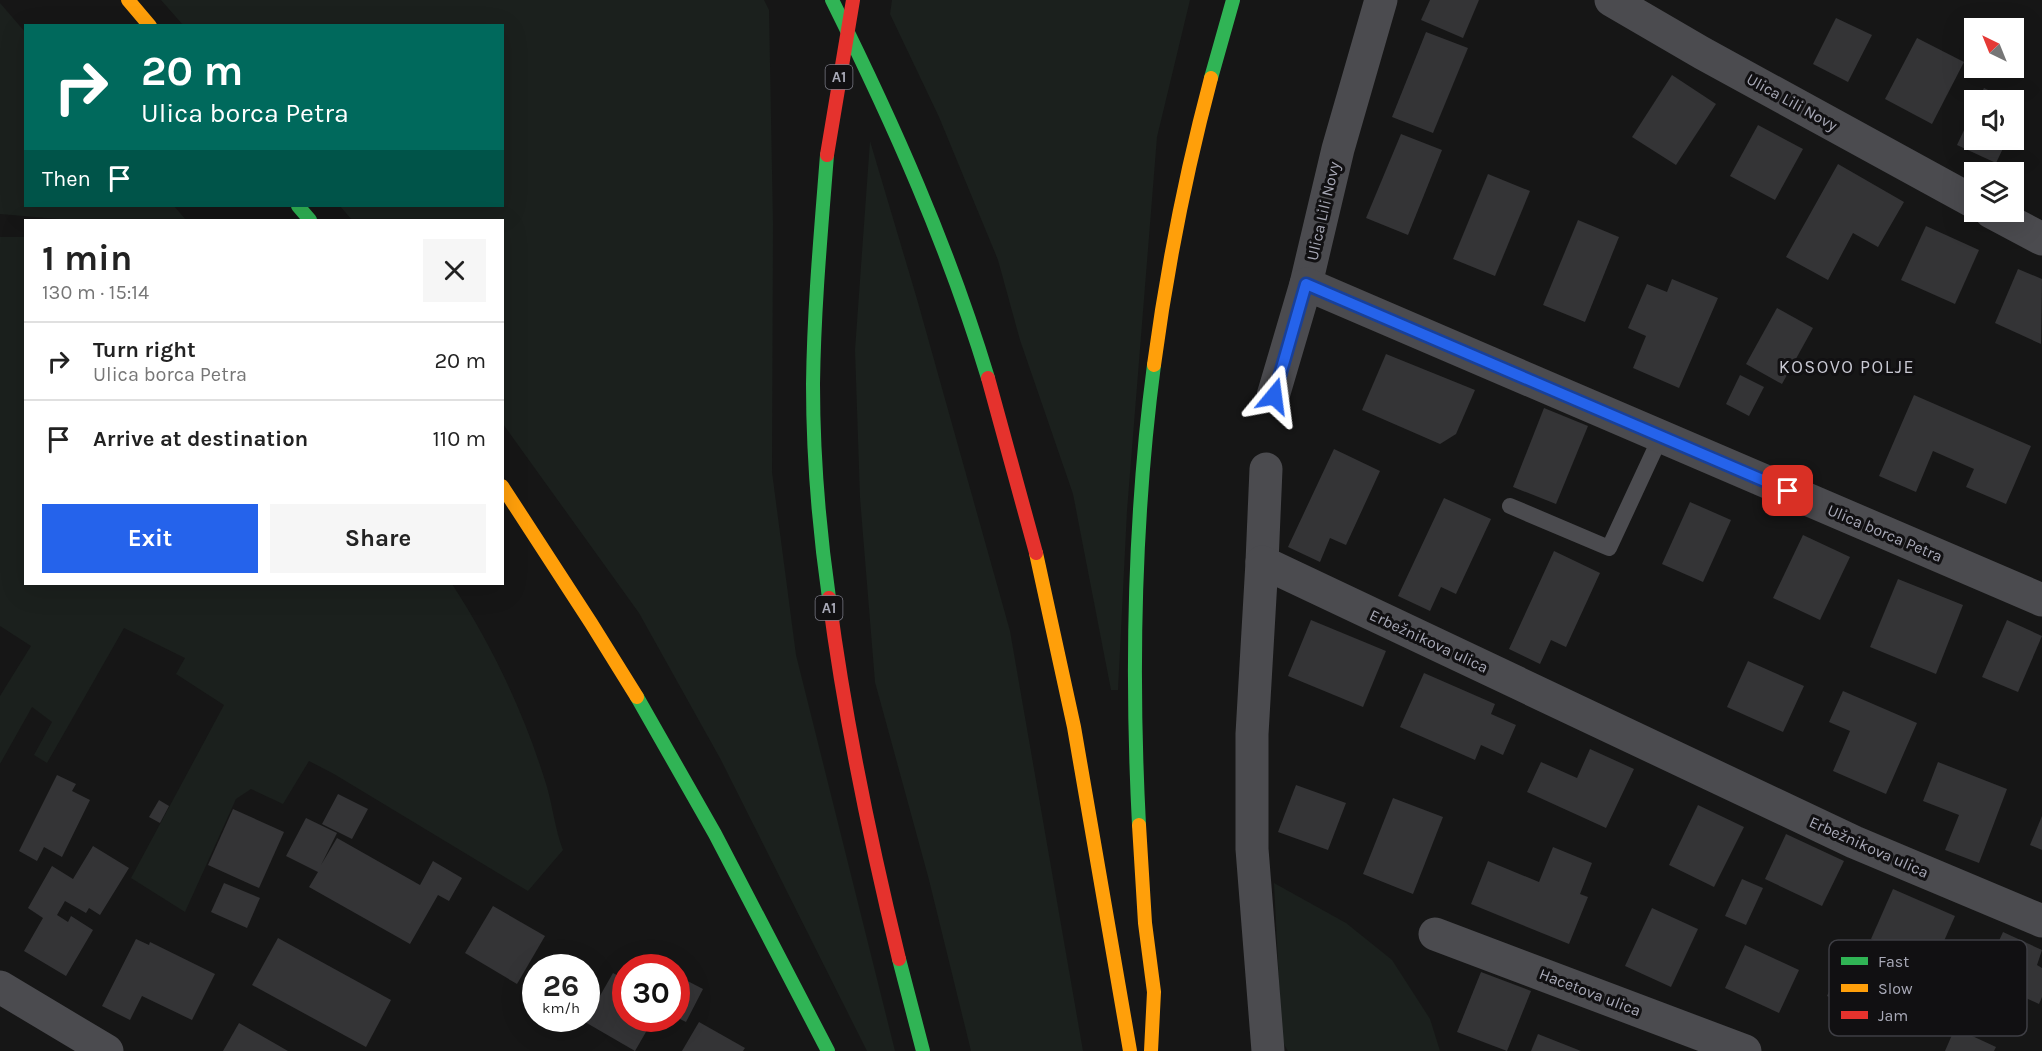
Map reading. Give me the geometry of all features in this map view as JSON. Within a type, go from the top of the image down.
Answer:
[{"type":"highway","points":[[128,0],[148,24]]},
{"type":"highway","points":[[832,0],[879,95],[915,176],[947,260],[1003,427],[1026,510],[1065,680],[1082,765],[1130,1051]]},
{"type":"highway","name":"A1","points":[[853,0],[827,155],[815,330],[814,406],[818,506],[839,682],[872,852],[923,1051]]},
{"type":"highway","points":[[1151,1051],[1154,995],[1141,861],[1135,654],[1143,477],[1164,303],[1178,216],[1200,121],[1233,0]]},
{"type":"highway","points":[[299,207],[309,219]]},
{"type":"highway","points":[[504,489],[612,657],[701,808],[743,884],[828,1051]]},
{"type":"street","name":"Ulica Lili Novy","points":[[1306,284],[1338,148],[1381,0]]},
{"type":"street","name":"Ulica Lili Novy","points":[[1611,0],[1702,53],[1964,197]]},
{"type":"street","points":[[2010,222],[2042,239]]},
{"type":"street","points":[[1274,396],[1306,284]]},
{"type":"street","name":"Ulica borca Petra","points":[[1306,284],[2042,600]]},
{"type":"street","points":[[1266,469],[1252,734],[1252,849],[1268,1051]]},
{"type":"street","name":"Erbežnikova ulica","points":[[1262,562],[1844,837],[2042,921]]},
{"type":"street","name":"Hacetova ulica","points":[[1435,933],[1745,1051]]},
{"type":"street","points":[[0,987],[107,1051]]},
{"type":"lane","points":[[1510,507],[1609,548],[1661,436]]},
{"type":"shaded area","points":[[161,0],[764,0],[769,10],[773,224],[772,472],[796,655],[895,1051],[867,1051],[721,760],[639,613],[504,425],[504,219],[351,219],[341,207],[504,207],[504,24],[182,24]]},
{"type":"shaded area","points":[[892,0],[1190,0],[1157,137],[1127,511],[1118,690],[1111,690],[1073,494],[1020,340],[998,260],[939,117],[890,14]]},
{"type":"shaded area","points":[[0,3],[24,31],[24,207],[175,207],[185,219],[58,219],[0,214]]},
{"type":"shaded area","points":[[870,141],[1010,631],[1083,1051],[971,1051],[929,880],[875,682],[860,498],[855,350]]},
{"type":"shaded area","points":[[0,237],[24,237],[24,585],[453,585],[507,682],[529,734],[547,787],[563,850],[528,891],[309,761],[283,804],[251,789],[236,799],[185,912],[131,878],[224,705],[176,674],[185,658],[124,628],[47,763],[34,755],[52,722],[32,707],[0,764],[0,696],[31,646],[0,626]]},
{"type":"shaded area","points":[[1274,883],[1346,923],[1392,960],[1430,1019],[1440,1051],[1288,1051],[1282,1041]]},
{"type":"building","points":[[1430,0],[1479,0],[1463,38],[1421,20]]},
{"type":"building","points":[[1836,18],[1872,35],[1848,82],[1813,64]]},
{"type":"building","points":[[1426,32],[1468,48],[1433,133],[1392,117]]},
{"type":"building","points":[[1917,38],[1964,62],[1932,124],[1885,99]]},
{"type":"building","points":[[1672,75],[1716,104],[1676,165],[1632,137]]},
{"type":"building","points":[[1758,125],[1803,149],[1775,200],[1730,176]]},
{"type":"building","points":[[1964,130],[1964,148],[1957,145]]},
{"type":"building","points":[[1401,134],[1442,150],[1408,235],[1366,218]]},
{"type":"building","points":[[1968,150],[2002,150],[1996,162]]},
{"type":"building","points":[[1838,164],[1904,202],[1878,247],[1853,233],[1828,280],[1786,257]]},
{"type":"building","points":[[1488,174],[1530,191],[1495,276],[1453,259]]},
{"type":"building","points":[[1578,220],[1619,237],[1585,322],[1543,305]]},
{"type":"building","points":[[1926,226],[1979,250],[1955,304],[1901,280]]},
{"type":"building","points":[[2018,269],[2042,279],[2041,344],[1995,323]]},
{"type":"building","points":[[1672,279],[1718,298],[1679,388],[1633,368],[1646,336],[1628,328],[1647,284],[1667,292]]},
{"type":"building","points":[[1777,308],[1813,328],[1782,384],[1746,364]]},
{"type":"building","points":[[1386,354],[1475,390],[1456,434],[1440,444],[1362,410]]},
{"type":"building","points":[[1740,375],[1764,387],[1749,416],[1726,404]]},
{"type":"building","points":[[1914,395],[2031,446],[2006,504],[1966,487],[1974,469],[1933,451],[1916,492],[1879,476]]},
{"type":"building","points":[[1544,408],[1588,426],[1556,504],[1513,487]]},
{"type":"building","points":[[1334,449],[1380,471],[1346,545],[1330,538],[1320,562],[1288,547]]},
{"type":"building","points":[[1444,498],[1491,519],[1456,594],[1441,587],[1430,611],[1398,596]]},
{"type":"building","points":[[1690,502],[1731,520],[1703,582],[1662,564]]},
{"type":"building","points":[[1803,535],[1850,557],[1820,620],[1773,598]]},
{"type":"building","points":[[1554,551],[1600,573],[1566,647],[1551,640],[1540,664],[1509,649]]},
{"type":"building","points":[[1898,579],[1963,605],[1936,674],[1870,647]]},
{"type":"building","points":[[1311,620],[1386,651],[1363,707],[1288,676]]},
{"type":"building","points":[[2007,620],[2042,636],[2018,692],[1982,677]]},
{"type":"building","points":[[1748,661],[1804,686],[1783,732],[1727,707]]},
{"type":"building","points":[[1424,673],[1495,704],[1491,714],[1516,725],[1503,755],[1481,745],[1475,760],[1400,727]]},
{"type":"building","points":[[1843,691],[1917,723],[1886,794],[1833,771],[1850,731],[1829,722]]},
{"type":"building","points":[[1590,749],[1634,769],[1606,828],[1527,792],[1541,762],[1577,778]]},
{"type":"building","points":[[1938,762],[2007,789],[1979,863],[1945,850],[1959,815],[1923,801]]},
{"type":"building","points":[[57,775],[76,784],[72,791],[90,800],[62,857],[44,847],[37,861],[19,851]]},
{"type":"building","points":[[1296,785],[1346,803],[1328,850],[1278,832]]},
{"type":"building","points":[[338,794],[368,809],[352,839],[322,824]]},
{"type":"building","points":[[1393,798],[1443,817],[1413,894],[1363,874]]},
{"type":"building","points":[[159,800],[169,806],[160,823],[149,817]]},
{"type":"building","points":[[1698,805],[1744,827],[1714,887],[1669,865]]},
{"type":"building","points":[[233,809],[284,832],[259,888],[208,865]]},
{"type":"building","points":[[2042,816],[2042,850],[2030,845]]},
{"type":"building","points":[[306,818],[337,833],[321,865],[337,838],[420,885],[433,861],[462,878],[449,901],[438,895],[410,944],[309,887],[318,872],[286,856]]},
{"type":"building","points":[[1786,834],[1844,861],[1822,906],[1765,879]]},
{"type":"building","points":[[93,846],[129,868],[100,915],[89,908],[86,913],[65,901],[57,915],[68,922],[71,916],[93,930],[66,976],[24,951],[43,918],[28,908],[52,866],[73,879]]},
{"type":"building","points":[[1553,847],[1592,863],[1580,894],[1588,897],[1569,944],[1471,904],[1488,861],[1539,882]]},
{"type":"building","points":[[1742,879],[1763,888],[1746,925],[1725,916]]},
{"type":"building","points":[[224,883],[260,898],[247,928],[211,912]]},
{"type":"building","points":[[1893,889],[1955,916],[1944,940],[1871,939]]},
{"type":"building","points":[[493,906],[545,936],[534,954],[522,954],[522,975],[517,984],[465,953]]},
{"type":"building","points":[[1652,908],[1698,929],[1671,987],[1625,966]]},
{"type":"building","points":[[2003,932],[2020,940],[1999,940]]},
{"type":"building","points":[[278,938],[391,1000],[366,1047],[252,985]]},
{"type":"building","points":[[136,939],[149,945],[150,942],[215,974],[192,1020],[142,996],[130,1020],[102,1006]]},
{"type":"building","points":[[2027,943],[2042,950],[2037,965],[2042,968],[2042,997],[2039,1004],[2027,999]]},
{"type":"building","points":[[1745,945],[1799,970],[1779,1013],[1725,988]]},
{"type":"building","points":[[1481,972],[1531,991],[1507,1051],[1457,1032]]},
{"type":"building","points":[[612,975],[612,1032],[646,1032],[635,1051],[600,1031],[600,996]]},
{"type":"building","points":[[690,982],[703,989],[690,1014]]},
{"type":"building","points":[[699,1022],[745,1048],[743,1051],[682,1051]]},
{"type":"building","points":[[239,1023],[288,1051],[223,1051]]},
{"type":"building","points":[[1538,1034],[1581,1051],[1531,1051]]},
{"type":"building","points":[[1952,1036],[1972,1036],[1996,1047],[1994,1051],[1945,1051]]},
{"type":"traffic: fast","points":[[832,0],[918,186],[955,281],[988,378]]},
{"type":"traffic: fast","points":[[1211,78],[1233,0]]},
{"type":"traffic: fast","points":[[827,155],[816,298],[813,384],[817,491],[829,598]]},
{"type":"traffic: fast","points":[[299,207],[309,219]]},
{"type":"traffic: fast","points":[[1139,825],[1135,710],[1136,594],[1142,479],[1154,365]]},
{"type":"traffic: fast","points":[[637,697],[715,834],[828,1051]]},
{"type":"traffic: fast","points":[[899,959],[923,1051]]},
{"type":"traffic: slow","points":[[128,0],[148,24]]},
{"type":"traffic: slow","points":[[1154,365],[1178,220],[1211,78]]},
{"type":"traffic: slow","points":[[504,489],[637,697]]},
{"type":"traffic: slow","points":[[1036,553],[1074,727],[1130,1051]]},
{"type":"traffic: slow","points":[[1139,825],[1145,923],[1154,992],[1151,1051]]},
{"type":"traffic: jam","points":[[827,155],[853,0]]},
{"type":"traffic: jam","points":[[988,378],[1036,553]]},
{"type":"traffic: jam","points":[[829,598],[859,780],[899,959]]},
{"type":"district","name":"KOSOVO POLJE","points":[[1847,367]]},
{"type":"route","points":[[1274,396],[1306,284],[1788,491]]}]
